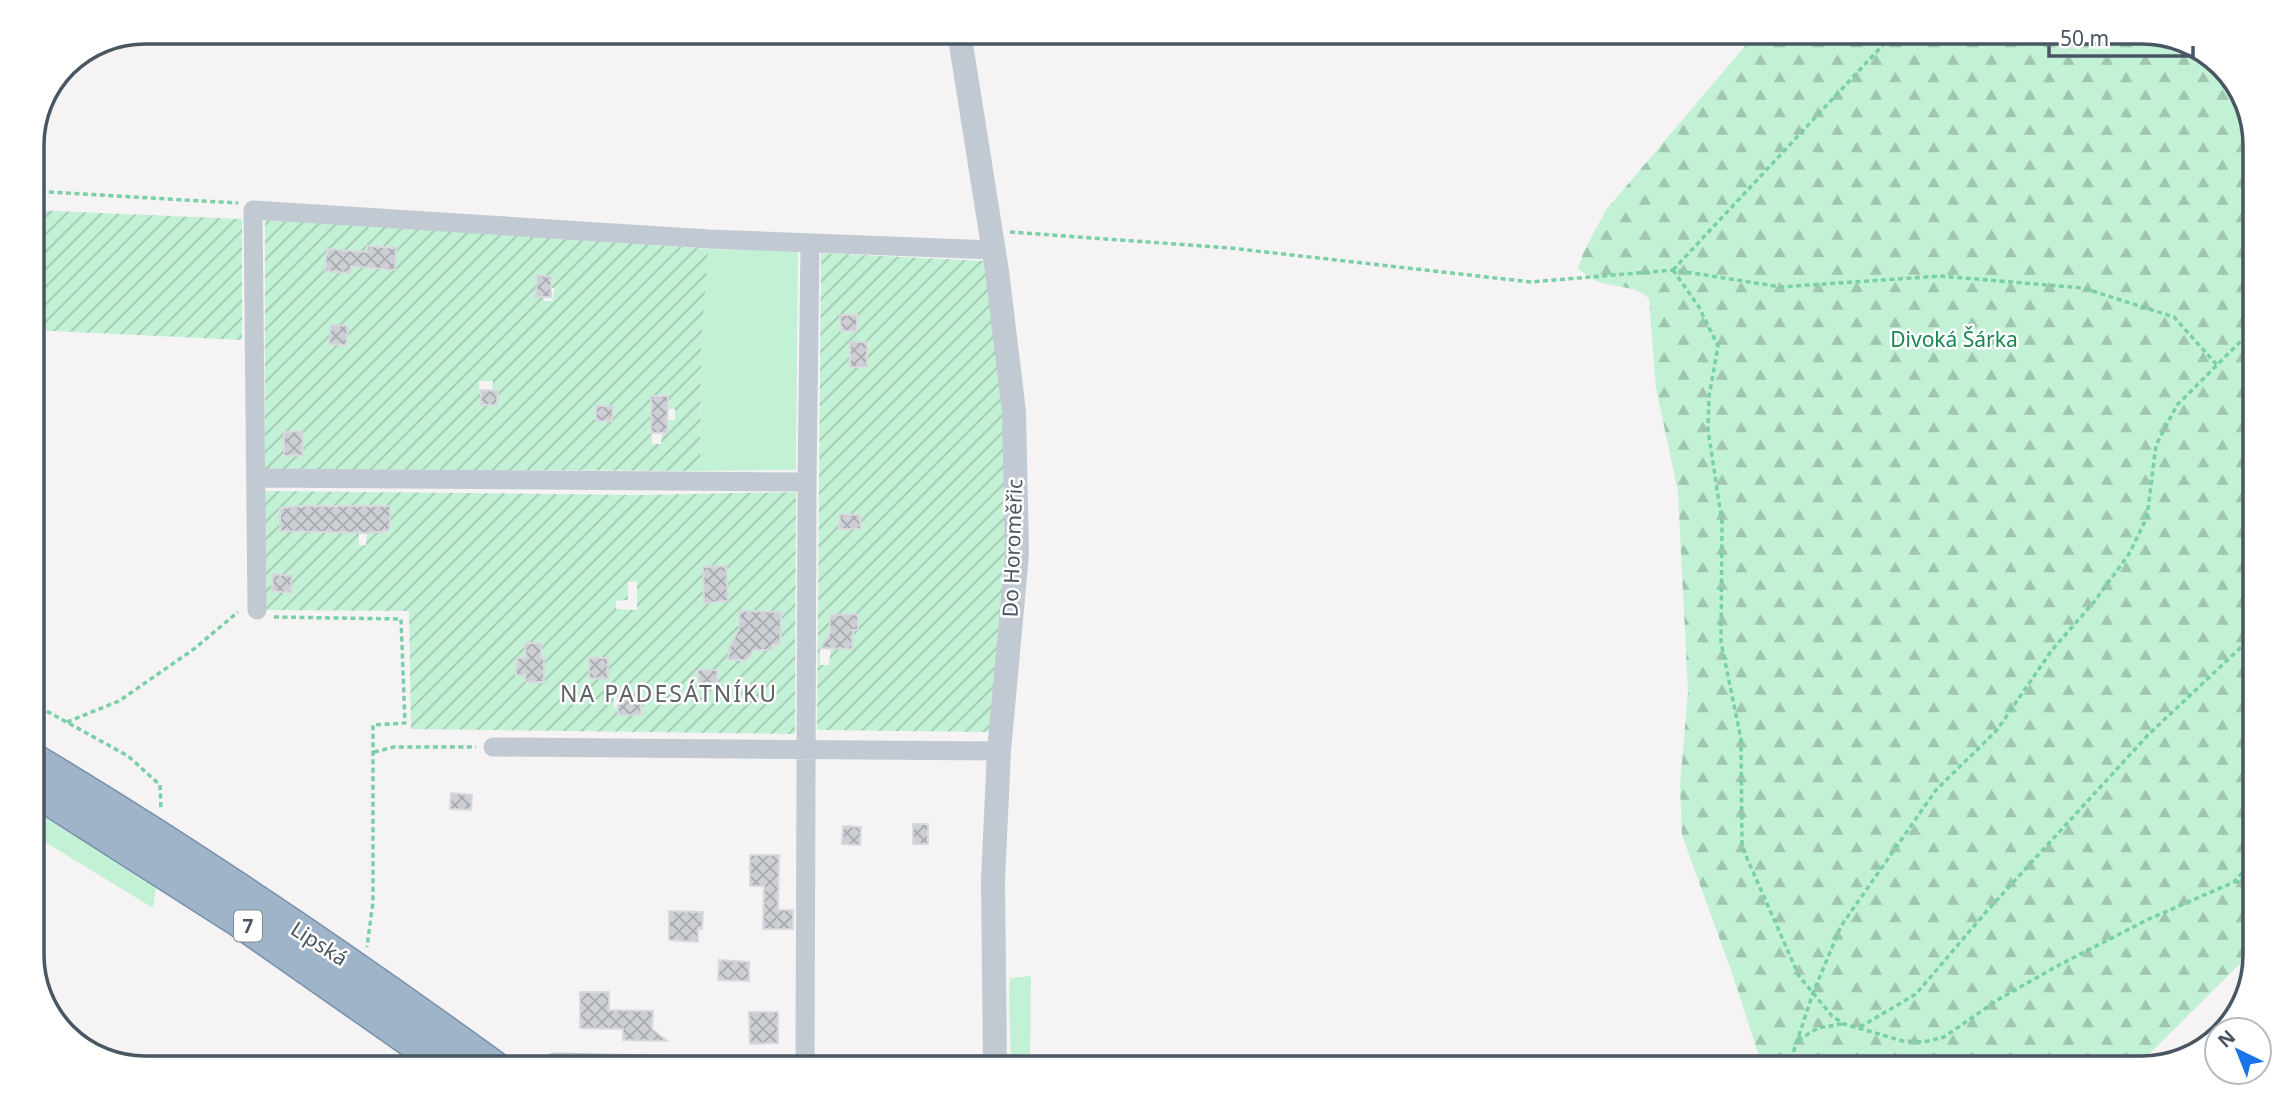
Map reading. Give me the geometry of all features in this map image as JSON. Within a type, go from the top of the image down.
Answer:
[{"type":"highway","name":"Lipská","points":[[44,766],[355,967],[477,1056]]},
{"type":"highway","name":"Lipská","points":[[44,796],[237,919],[432,1056]]},
{"type":"street","name":"Do Horoměřic","points":[[961,44],[992,241],[1014,412],[1017,554],[999,751],[993,880],[995,1056]]},
{"type":"street","points":[[257,610],[258,478],[253,210],[810,244],[992,241]]},
{"type":"street","points":[[805,1056],[810,244]]},
{"type":"street","points":[[258,478],[807,482]]},
{"type":"street","points":[[493,747],[999,751]]},
{"type":"path","points":[[1673,270],[1884,44]]},
{"type":"path","points":[[44,192],[238,204],[253,210]]},
{"type":"path","points":[[992,241],[1014,232],[1230,248],[1531,282],[1673,270],[1781,287],[1940,276],[2083,288],[2174,317],[2217,365]]},
{"type":"path","points":[[1673,270],[1699,307],[1718,346],[1709,397],[1707,430],[1722,522],[1721,642],[1741,739],[1742,847],[1799,976],[1832,1016],[1844,1024]]},
{"type":"path","points":[[1792,1056],[1813,993],[1841,926],[1936,790],[1997,730],[2052,650],[2094,602],[2129,554],[2147,517],[2157,445],[2177,405],[2243,339]]},
{"type":"path","points":[[67,722],[119,701],[194,649],[240,610],[257,610],[259,617],[401,619],[404,723],[373,725],[373,902],[366,956]]},
{"type":"path","points":[[1860,1027],[1916,994],[1986,912],[2148,735],[2243,645]]},
{"type":"path","points":[[44,710],[128,757],[160,785]]},
{"type":"path","points":[[374,752],[394,747],[493,747]]},
{"type":"path","points":[[2234,882],[2243,872]]},
{"type":"path","points":[[1796,1041],[1818,1028],[1844,1024],[1903,1041],[1924,1042],[1944,1037],[1999,999],[2060,964],[2148,919],[2234,882],[2243,882]]},
{"type":"green space","name":"Divoká Šárka","points":[[1747,44],[2142,44],[2162,46],[2187,54],[2209,69],[2226,89],[2238,112],[2243,138],[2243,961],[2148,1056],[1759,1056],[1682,835],[1680,786],[1688,692],[1678,492],[1656,388],[1649,299],[1638,291],[1599,282],[1578,269],[1583,253],[1606,210]]},
{"type":"green space","points":[[44,211],[242,219],[242,340],[44,331]]},
{"type":"green space","points":[[265,220],[708,249],[701,352],[700,471],[265,469]],"holes":[[[327,249],[345,250],[345,257],[351,258],[350,273],[325,271]],[[537,276],[551,277],[551,288],[555,288],[552,301],[544,301],[544,297],[536,296]],[[331,325],[348,327],[346,345],[329,344]],[[479,381],[493,381],[492,391],[498,391],[497,405],[481,405]],[[667,396],[668,409],[675,409],[675,420],[667,420],[667,432],[662,433],[661,444],[652,444],[651,397]],[[284,432],[302,432],[303,455],[284,456]]]},
{"type":"green space","points":[[708,249],[798,251],[796,470],[700,471],[701,352]]},
{"type":"green space","points":[[821,253],[985,261],[1004,415],[1006,559],[989,732],[817,730]],"holes":[[[828,637],[852,638],[851,649],[831,649],[829,665],[820,665],[820,650]]]},
{"type":"green space","points":[[264,491],[640,495],[796,492],[795,734],[411,729],[409,611],[265,610]],"holes":[[[304,506],[331,532],[305,532]],[[352,506],[390,506],[367,526],[366,545],[359,546],[359,524]],[[726,566],[704,602],[703,567]],[[273,574],[292,576],[291,592],[272,591]],[[637,581],[637,610],[616,609],[616,601],[628,600],[628,582]],[[740,611],[781,612],[780,645],[772,645],[772,650],[754,650],[746,660],[728,659],[729,648],[739,629]],[[526,643],[544,657],[544,682],[526,682],[525,675],[517,675],[517,658],[526,658]],[[641,693],[640,715],[619,715],[618,708],[614,707],[614,694]]]},
{"type":"green space","points":[[44,817],[156,887],[153,908],[44,841]]},
{"type":"green space","points":[[1031,976],[1030,1056],[1011,1056],[1010,978]]},
{"type":"building","points":[[367,246],[396,248],[395,270],[351,266],[350,273],[325,271],[327,249],[367,252]]},
{"type":"building","points":[[537,275],[551,277],[551,297],[536,297]]},
{"type":"building","points":[[840,315],[857,315],[857,331],[841,331]]},
{"type":"building","points":[[331,325],[348,326],[346,345],[329,344]]},
{"type":"building","points":[[850,342],[867,342],[867,367],[850,367]]},
{"type":"building","points":[[481,390],[498,391],[497,405],[481,405]]},
{"type":"building","points":[[651,396],[668,396],[667,433],[651,433]]},
{"type":"building","points":[[596,406],[613,406],[612,421],[596,421]]},
{"type":"building","points":[[302,431],[303,455],[284,456],[284,432]]},
{"type":"building","points":[[390,506],[390,526],[388,531],[366,533],[280,531],[280,508]]},
{"type":"building","points":[[840,514],[860,515],[861,529],[839,529]]},
{"type":"building","points":[[726,566],[728,601],[704,603],[703,567]]},
{"type":"building","points":[[273,574],[292,576],[291,593],[272,591]]},
{"type":"building","points":[[740,611],[781,612],[780,645],[772,645],[772,650],[754,650],[746,660],[728,660],[729,648],[739,629]]},
{"type":"building","points":[[858,614],[858,630],[853,630],[852,649],[821,648],[830,633],[830,615]]},
{"type":"building","points":[[525,643],[541,643],[544,682],[526,682],[525,675],[516,675],[517,658],[526,658]]},
{"type":"building","points":[[589,658],[608,658],[608,679],[589,678]]},
{"type":"building","points":[[698,670],[717,670],[717,685],[699,685]]},
{"type":"building","points":[[618,693],[641,693],[641,715],[618,715]]},
{"type":"building","points":[[451,793],[472,795],[471,810],[450,809]]},
{"type":"building","points":[[913,824],[928,824],[928,844],[913,844]]},
{"type":"building","points":[[843,826],[861,827],[860,845],[842,844]]},
{"type":"building","points":[[750,855],[779,855],[778,910],[793,910],[793,929],[763,929],[764,886],[750,886]]},
{"type":"building","points":[[669,911],[703,912],[702,929],[698,928],[698,942],[669,940]]},
{"type":"building","points":[[719,960],[749,962],[749,981],[718,980]]},
{"type":"building","points":[[580,992],[609,992],[609,1010],[653,1011],[652,1029],[667,1041],[623,1040],[623,1029],[580,1028]]},
{"type":"building","points":[[749,1012],[778,1012],[778,1043],[750,1044]]},
{"type":"district","name":"NA PADESÁTNÍKU","points":[[669,694]]}]
